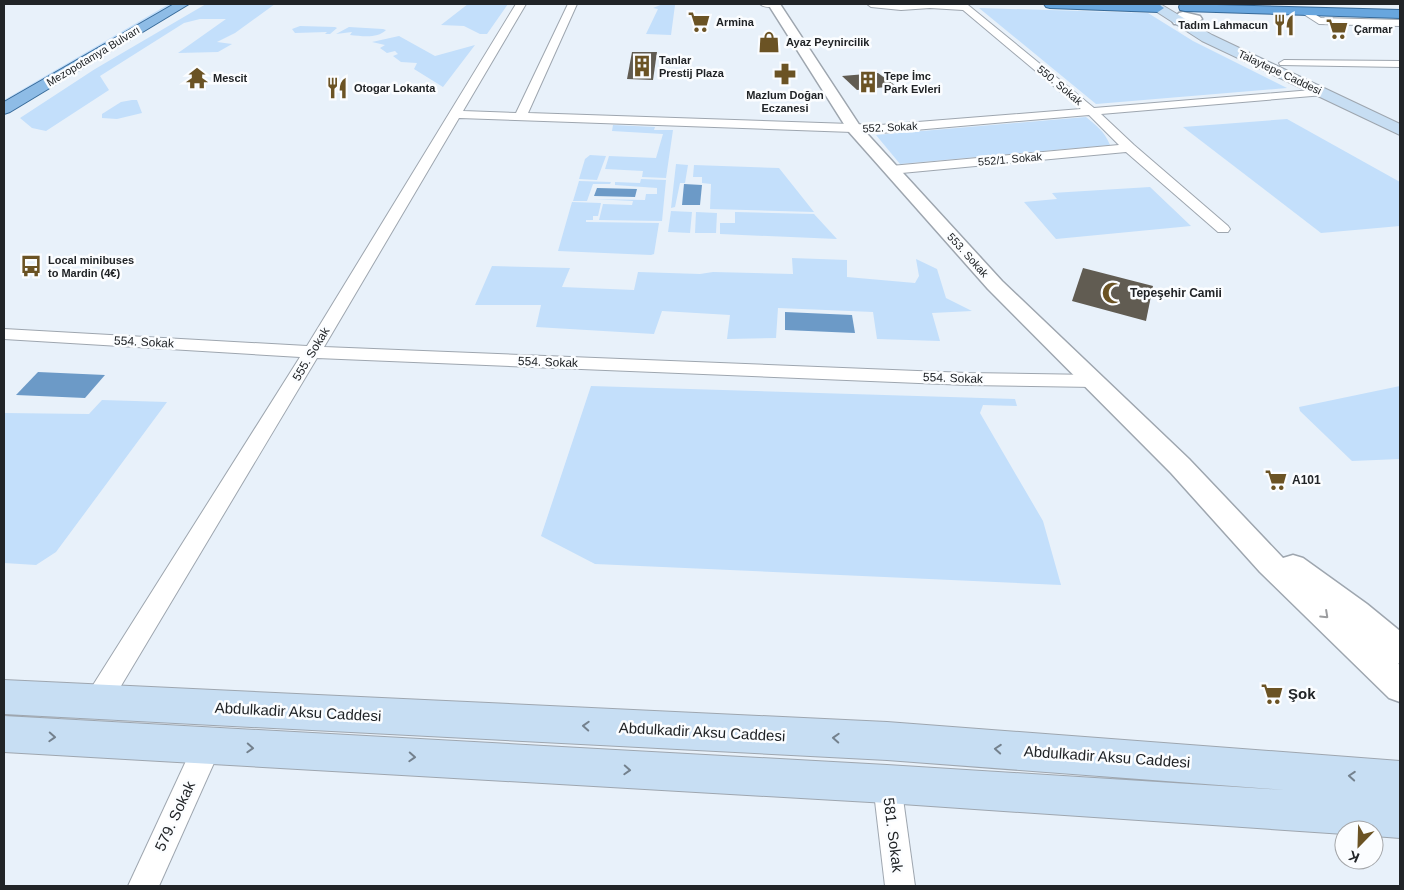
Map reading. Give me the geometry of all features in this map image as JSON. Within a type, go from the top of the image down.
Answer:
[{"type":"highway","points":[[1050,4],[1156,7]]},
{"type":"highway","points":[[1254,4],[1400,9]]},
{"type":"highway","points":[[1182,10],[1400,14]]},
{"type":"main road","name":"Mezopotamya Bulvarı","points":[[4,96],[164,4]]},
{"type":"main road","name":"Mezopotamya Bulvarı","points":[[4,109],[183,4]]},
{"type":"main road","name":"Talaytepe Caddesi","points":[[1156,7],[1182,10],[1208,38],[1400,130]]},
{"type":"main road","points":[[1182,10],[1230,39],[1400,118]]},
{"type":"main road","name":"Abdulkadir Aksu Caddesi","points":[[4,696],[887,741],[1400,780]]},
{"type":"main road","points":[[4,734],[887,784],[1400,818]]},
{"type":"street","name":"555. Sokak","points":[[97,702],[312,352],[521,4]]},
{"type":"street","points":[[520,116],[572,4]]},
{"type":"street","points":[[765,4],[774,4]]},
{"type":"street","name":"553. Sokak","points":[[774,4],[814,69],[854,128],[891,170],[995,285],[1192,480],[1270,564],[1394,669],[1400,701]]},
{"type":"street","name":"550. Sokak","points":[[871,4],[901,7],[930,5],[965,7],[1091,112],[1129,148],[1223,229]]},
{"type":"street","points":[[1305,11],[1319,21],[1400,23]]},
{"type":"street","points":[[1284,63],[1400,64]]},
{"type":"street","name":"552. Sokak","points":[[455,114],[880,129],[1324,92]]},
{"type":"street","name":"552/1. Sokak","points":[[891,170],[1129,148]]},
{"type":"street","name":"554. Sokak","points":[[4,334],[312,352],[967,379],[1094,381]]},
{"type":"street","name":"579. Sokak","points":[[142,886],[208,745]]},
{"type":"street","name":"581. Sokak","points":[[887,784],[900,886]]},
{"type":"shaded area","points":[[169,4],[176,4],[4,105],[4,100]]},
{"type":"shaded area","points":[[206,4],[275,4],[235,33],[217,42],[232,44],[218,52],[178,53],[226,19],[200,19],[184,23],[100,76],[109,90],[46,131],[32,128],[20,118],[95,69]]},
{"type":"shaded area","points":[[468,4],[508,4],[487,34],[480,34],[464,26],[441,25]]},
{"type":"shaded area","points":[[663,4],[675,5],[671,35],[646,34],[658,9],[653,8]]},
{"type":"shaded area","points":[[979,8],[1148,13],[1193,41],[1287,88],[1096,104]]},
{"type":"shaded area","points":[[300,26],[337,28],[330,34],[325,34],[327,32],[295,33],[292,29]]},
{"type":"shaded area","points":[[349,27],[386,30],[378,35],[369,36],[350,35],[352,32],[336,34]]},
{"type":"shaded area","points":[[399,36],[435,56],[475,45],[443,87],[414,69],[417,63],[401,62],[393,56],[398,54],[395,51],[387,53],[380,48],[385,45],[372,42]]},
{"type":"shaded area","points":[[137,100],[142,113],[117,119],[102,118],[102,114],[121,102]]},
{"type":"shaded area","points":[[1086,117],[1103,133],[1110,145],[900,164],[876,135]]},
{"type":"shaded area","points":[[1287,119],[1400,182],[1400,226],[1321,233],[1183,127]]},
{"type":"shaded area","points":[[613,125],[655,127],[654,130],[673,130],[666,178],[642,177],[643,171],[605,169],[609,156],[656,158],[663,134],[612,131]]},
{"type":"shaded area","points":[[590,155],[606,156],[597,180],[579,179],[585,159]]},
{"type":"shaded area","points":[[676,164],[688,165],[685,183],[680,183],[675,207],[671,208]]},
{"type":"shaded area","points":[[694,165],[779,168],[814,212],[710,209],[711,184],[702,183],[702,177],[693,177]]},
{"type":"shaded area","points":[[641,179],[666,180],[662,221],[599,220],[603,204],[632,205],[633,201],[593,199],[645,200],[646,194],[657,194],[657,188],[615,185],[615,182],[640,183]]},
{"type":"shaded area","points":[[579,181],[611,182],[610,184],[593,184],[587,201],[573,201]]},
{"type":"shaded area","points":[[684,184],[702,185],[700,205],[682,205]]},
{"type":"shaded area","points":[[1150,187],[1191,226],[1056,239],[1024,202],[1057,199],[1052,193]]},
{"type":"shaded area","points":[[597,188],[637,189],[635,197],[594,196]]},
{"type":"shaded area","points":[[572,202],[601,203],[598,216],[593,216],[593,220],[586,220],[586,222],[659,223],[654,254],[558,251]]},
{"type":"shaded area","points":[[671,211],[692,212],[690,233],[668,232]]},
{"type":"shaded area","points":[[696,212],[717,213],[716,233],[695,233]]},
{"type":"shaded area","points":[[735,212],[814,214],[837,239],[720,234],[720,223],[735,223]]},
{"type":"shaded area","points":[[792,258],[847,260],[847,277],[915,283],[919,276],[916,259],[937,269],[946,298],[972,311],[932,313],[940,341],[877,339],[873,312],[778,308],[776,338],[727,339],[730,315],[662,311],[654,334],[536,327],[541,305],[475,305],[492,266],[570,268],[562,287],[634,290],[638,272],[793,274]]},
{"type":"shaded area","points":[[785,312],[852,315],[855,333],[785,330]]},
{"type":"shaded area","points":[[38,372],[105,375],[85,398],[16,395]]},
{"type":"shaded area","points":[[591,386],[1015,399],[1017,406],[983,405],[980,413],[1043,521],[1061,585],[595,564],[541,536]]},
{"type":"shaded area","points":[[1400,386],[1400,459],[1352,461],[1300,411],[1299,407]]},
{"type":"shaded area","points":[[102,400],[167,402],[56,552],[36,565],[4,563],[4,413],[89,414]]},
{"type":"building","name":"Tanlar Prestij Plaza","points":[[632,52],[657,52],[653,80],[627,79]]},
{"type":"building","name":"Tepe İmc Park Evleri","points":[[878,73],[896,86],[857,90],[842,76]]},
{"type":"building","name":"Tepeşehir Camii","points":[[1083,268],[1153,286],[1146,321],[1072,301]]},
{"type":"place","name":"Armina","points":[[699,22]]},
{"type":"place","name":"Tadım Lahmacun","points":[[1284,25]]},
{"type":"place","name":"Çarmar","points":[[1337,29]]},
{"type":"place","name":"Ayaz Peynircilik","points":[[769,42]]},
{"type":"place","name":"Tanlar Prestij Plaza","points":[[642,66]]},
{"type":"place","name":"Mazlum Doğan Eczanesi","points":[[785,74]]},
{"type":"place","name":"Mescit","points":[[197,78]]},
{"type":"place","name":"Tepe İmc Park Evleri","points":[[868,82]]},
{"type":"place","name":"Otogar Lokanta","points":[[337,88]]},
{"type":"place","name":"Local minibuses to Mardin (4€)","points":[[31,266]]},
{"type":"place","name":"Tepeşehir Camii","points":[[1113,293]]},
{"type":"place","name":"A101","points":[[1276,480]]},
{"type":"place","name":"Şok","points":[[1272,694]]}]
